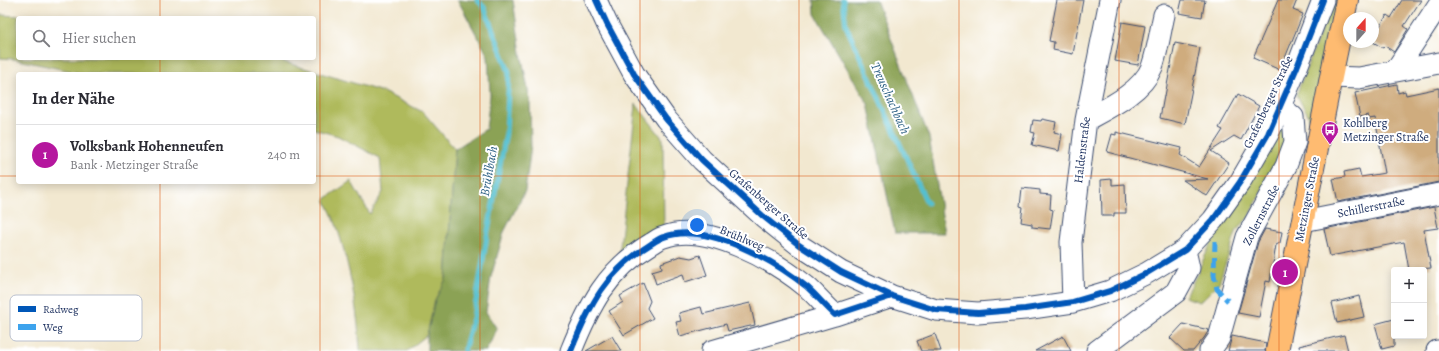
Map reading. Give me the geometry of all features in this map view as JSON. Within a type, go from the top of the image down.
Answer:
[{"type":"main road","name":"Metzinger Straße","points":[[1277,351],[1347,0]]},
{"type":"street","name":"Grafenberger Straße","points":[[596,0],[634,74],[666,119],[702,160],[764,217],[799,245],[841,272],[892,296],[936,310],[978,313],[1025,309],[1073,302],[1110,291],[1147,273],[1185,250],[1213,220],[1240,182],[1268,134],[1297,67],[1323,0]]},
{"type":"street","name":"Haldenstraße","points":[[1073,302],[1071,242],[1086,120],[1110,0]]},
{"type":"street","points":[[1396,70],[1439,4]]},
{"type":"street","points":[[1086,120],[1120,101],[1141,83],[1151,68],[1164,15]]},
{"type":"street","points":[[1331,77],[1359,78],[1439,62]]},
{"type":"street","name":"Zollernstraße","points":[[1210,351],[1218,338],[1247,237],[1286,166],[1295,142],[1293,117],[1280,106]]},
{"type":"street","name":"Schillerstraße","points":[[1303,221],[1439,194]]},
{"type":"street","name":"Brühlweg","points":[[571,351],[589,310],[612,274],[636,252],[664,237],[674,234],[704,234],[749,250],[783,270],[807,288],[834,315]]},
{"type":"street","points":[[1097,351],[1176,292],[1189,268],[1185,250]]},
{"type":"street","points":[[712,351],[834,315],[892,296]]},
{"type":"green space","points":[[457,0],[513,0],[530,100],[531,147],[525,191],[504,232],[491,277],[486,312],[497,329],[486,351],[427,351],[427,335],[435,300],[446,279],[455,149],[486,129],[490,95],[488,56]]},
{"type":"green space","points":[[814,0],[876,0],[929,137],[945,233],[895,233],[868,104],[815,14]]},
{"type":"green space","points":[[1333,0],[1343,0],[1314,122],[1310,121],[1296,95]]},
{"type":"green space","points":[[0,15],[20,16],[16,16],[16,59],[0,58]]},
{"type":"green space","points":[[19,60],[278,60],[383,92],[423,112],[455,149],[446,279],[435,300],[427,335],[407,351],[360,351],[355,304],[342,242],[325,199],[351,181],[370,214],[383,192],[380,158],[338,136],[316,130],[316,72],[75,72]]},
{"type":"green space","points":[[636,104],[663,139],[664,232],[619,256]]},
{"type":"green space","points":[[1282,126],[1285,127],[1285,143],[1250,216],[1237,230],[1219,283],[1200,302],[1185,297],[1216,232]]},
{"type":"building","points":[[1057,0],[1083,0],[1073,54],[1053,50],[1054,42],[1049,41]]},
{"type":"building","points":[[1182,0],[1205,0],[1202,17],[1179,13]]},
{"type":"building","points":[[1278,0],[1297,0],[1293,10],[1303,14],[1280,70],[1253,58]]},
{"type":"building","points":[[1402,0],[1421,0],[1404,26],[1408,29],[1394,52],[1385,46],[1383,48],[1379,46],[1379,28],[1387,15],[1391,18]]},
{"type":"building","points":[[1122,22],[1145,26],[1138,65],[1115,61]]},
{"type":"building","points":[[1175,43],[1200,48],[1185,124],[1160,118]]},
{"type":"building","points":[[1397,84],[1398,93],[1405,91],[1406,95],[1439,88],[1439,182],[1338,202],[1333,179],[1345,177],[1344,172],[1359,169],[1361,177],[1385,173],[1375,118],[1369,119],[1368,115],[1360,117],[1355,93]]},
{"type":"building","points":[[1238,94],[1259,106],[1241,140],[1234,136],[1211,151],[1229,163],[1207,196],[1183,180],[1208,179],[1107,152],[1112,134],[1116,135],[1116,132],[1182,148],[1180,155],[1199,167],[1223,130],[1219,128]]},
{"type":"building","points":[[1042,119],[1056,122],[1054,132],[1062,134],[1059,151],[1032,145],[1035,133],[1031,132],[1033,120],[1041,121]]},
{"type":"building","points":[[1112,179],[1112,185],[1125,184],[1126,213],[1114,213],[1114,216],[1102,216],[1101,180]]},
{"type":"building","points":[[1022,188],[1040,190],[1040,194],[1051,195],[1050,209],[1053,210],[1050,229],[1032,227],[1032,224],[1021,222],[1023,207],[1020,206]]},
{"type":"building","points":[[1434,207],[1438,228],[1424,230],[1431,268],[1427,268],[1427,267],[1408,267],[1404,242],[1330,256],[1324,229]]},
{"type":"building","points":[[1265,229],[1282,232],[1280,243],[1276,245],[1270,282],[1266,281],[1259,317],[1238,313],[1258,242]]},
{"type":"building","points":[[700,255],[707,275],[685,282],[683,274],[656,284],[652,271],[662,268],[661,263],[680,256],[691,258]]},
{"type":"building","points":[[643,283],[650,301],[647,308],[653,318],[624,335],[609,311],[623,302],[620,296]]},
{"type":"building","points":[[1359,296],[1364,317],[1337,323],[1332,303]]},
{"type":"building","points":[[750,303],[755,325],[728,331],[726,324],[680,336],[676,322],[681,321],[679,313],[701,307],[703,314]]},
{"type":"building","points":[[1391,320],[1391,339],[1394,339],[1394,346],[1382,349],[1375,324]]},
{"type":"building","points":[[1183,324],[1209,330],[1193,351],[1184,351],[1170,338]]},
{"type":"building","points":[[935,334],[941,351],[921,351],[917,341]]},
{"type":"building","points":[[1344,335],[1348,351],[1300,351],[1299,346]]},
{"type":"building","points":[[612,336],[621,351],[586,351]]},
{"type":"building","points":[[1063,336],[1071,351],[1035,351]]},
{"type":"building","points":[[1232,336],[1266,343],[1265,351],[1228,351]]},
{"type":"waterway","name":"Brühlbach","points":[[464,351],[473,318],[506,133],[509,72],[484,7],[477,0]]},
{"type":"waterway","name":"Treuschachbach","points":[[843,0],[846,26],[927,203]]},
{"type":"marked path","points":[[1215,241],[1214,275],[1217,289],[1228,301]]},
{"type":"cycle path","points":[[596,0],[634,74],[666,119],[702,160],[764,217],[799,245],[841,272],[892,296],[936,310],[978,313],[1025,309],[1073,302],[1110,291],[1147,273],[1185,250],[1213,220],[1240,182],[1268,134],[1297,67],[1323,0]]},
{"type":"cycle path","points":[[571,351],[585,319],[601,290],[622,265],[657,240],[681,233],[700,234],[719,239],[739,246],[759,256],[777,266],[807,287],[835,315],[892,296]]},
{"type":"place","name":"Kohlberg Metzinger Straße","points":[[1330,145]]},
{"type":"place","name":"Volksbank Hohenneufen","points":[[1285,272]]}]
